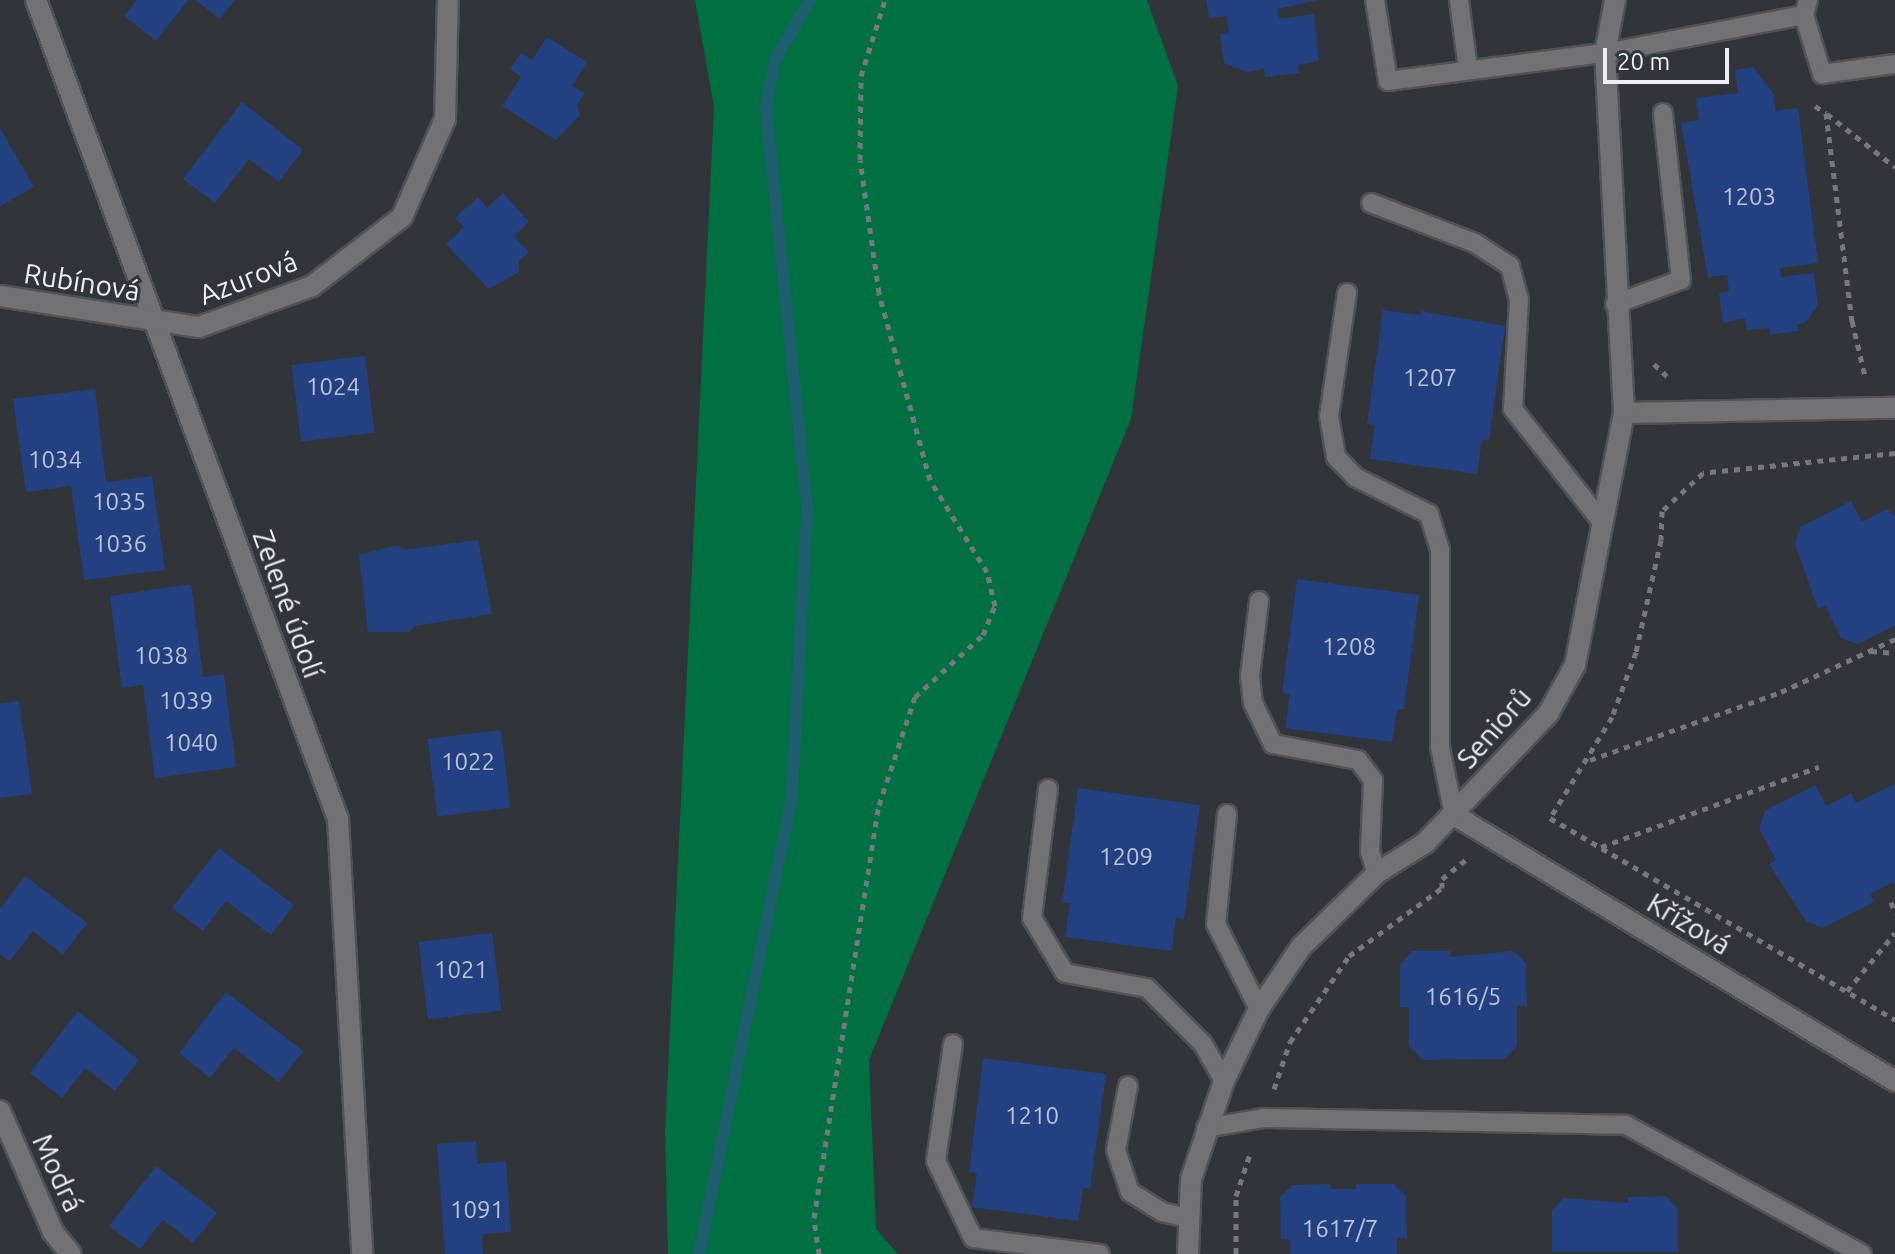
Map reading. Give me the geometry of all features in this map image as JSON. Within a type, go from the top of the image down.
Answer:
[{"type":"street","name":"Zelené údolí","points":[[36,0],[338,819],[362,1254]]},
{"type":"street","name":"Azurová","points":[[155,322],[199,327],[312,286],[402,217],[445,119],[451,38],[448,0]]},
{"type":"street","name":"Seniorů","points":[[1188,1254],[1191,1179],[1224,1081],[1259,1009],[1301,947],[1377,873],[1425,843],[1548,714],[1575,665],[1624,413],[1615,304],[1605,53],[1615,0]]},
{"type":"street","name":"Rubínová","points":[[0,296],[155,322]]},
{"type":"street","points":[[1624,413],[1895,408]]},
{"type":"street","name":"Křížová","points":[[1454,815],[1895,1081]]},
{"type":"street","name":"Modrá","points":[[0,1111],[53,1232],[71,1254]]},
{"type":"lane","points":[[1375,0],[1388,81],[1605,53],[1806,8],[1822,74],[1895,64]]},
{"type":"lane","points":[[1459,0],[1468,69]]},
{"type":"lane","points":[[1615,304],[1681,280],[1663,113]]},
{"type":"lane","points":[[1371,203],[1475,243],[1510,266],[1519,299],[1513,409],[1601,521]]},
{"type":"lane","points":[[1347,293],[1329,416],[1336,457],[1355,477],[1429,514],[1440,550],[1440,747],[1454,815]]},
{"type":"lane","points":[[1259,601],[1250,676],[1253,703],[1273,744],[1358,760],[1373,780],[1370,852],[1377,873]]},
{"type":"lane","points":[[1048,789],[1032,918],[1065,973],[1147,988],[1203,1044],[1224,1081]]},
{"type":"lane","points":[[1227,814],[1216,924],[1259,1009]]},
{"type":"lane","points":[[953,1044],[936,1161],[973,1238],[1100,1254]]},
{"type":"lane","points":[[1128,1086],[1116,1150],[1130,1192],[1162,1212],[1188,1218]]},
{"type":"lane","points":[[1206,1128],[1264,1118],[1626,1125],[1862,1254]]},
{"type":"path","points":[[819,1254],[814,1218],[879,805],[915,697],[983,635],[995,606],[987,572],[930,480],[879,293],[860,160],[861,76],[885,0]]},
{"type":"path","points":[[1805,99],[1895,167]]},
{"type":"path","points":[[1826,113],[1852,321],[1865,376],[1850,377]]},
{"type":"path","points":[[1647,355],[1677,382]]},
{"type":"path","points":[[1895,453],[1703,473],[1662,511],[1661,540],[1636,652],[1589,760],[1550,818],[1895,1020]]},
{"type":"path","points":[[1589,760],[1781,692],[1895,639]]},
{"type":"path","points":[[1870,651],[1895,653]]},
{"type":"path","points":[[1600,848],[1819,767]]},
{"type":"path","points":[[1236,1254],[1236,1196],[1290,1042],[1349,956],[1442,888],[1442,879]]},
{"type":"path","points":[[1891,902],[1895,913]]},
{"type":"path","points":[[1847,991],[1895,933]]},
{"type":"green space","points":[[695,0],[1147,0],[1178,86],[1131,419],[869,1060],[876,1229],[898,1254],[668,1254],[665,1134],[714,107]]},
{"type":"building","points":[[137,0],[188,0],[156,41],[124,16]]},
{"type":"building","points":[[195,0],[235,0],[220,19]]},
{"type":"building","points":[[1206,0],[1317,0],[1278,9],[1279,19],[1314,14],[1319,61],[1297,65],[1299,73],[1265,77],[1264,69],[1247,72],[1224,63],[1220,34],[1229,33],[1227,16],[1209,18]]},
{"type":"building","points":[[547,37],[587,62],[572,86],[585,93],[577,105],[580,115],[556,140],[502,106],[521,77],[510,69],[521,53],[532,60]]},
{"type":"building","points":[[1753,67],[1774,94],[1775,111],[1798,108],[1818,263],[1780,268],[1781,277],[1814,273],[1818,305],[1805,323],[1797,324],[1798,331],[1770,335],[1769,328],[1747,330],[1745,318],[1723,323],[1719,293],[1729,291],[1727,275],[1708,277],[1681,123],[1699,120],[1696,98],[1738,93],[1735,70]]},
{"type":"building","points":[[242,102],[303,150],[279,182],[249,159],[215,203],[183,179]]},
{"type":"building","points":[[0,128],[34,187],[0,206]]},
{"type":"building","points":[[503,193],[529,222],[514,236],[529,252],[519,261],[519,272],[489,289],[446,244],[464,227],[455,218],[478,197],[487,208]]},
{"type":"building","points":[[1383,310],[1420,315],[1421,311],[1505,326],[1489,440],[1482,440],[1477,474],[1370,459],[1375,425],[1367,424]]},
{"type":"building","points":[[365,356],[374,432],[301,441],[292,365]]},
{"type":"building","points":[[95,389],[106,482],[152,476],[165,570],[84,580],[71,486],[26,492],[13,399]]},
{"type":"building","points":[[1851,501],[1862,522],[1887,509],[1895,517],[1895,626],[1858,644],[1841,638],[1825,605],[1818,609],[1795,544],[1800,527]]},
{"type":"building","points":[[478,540],[492,614],[414,626],[410,632],[368,632],[359,555],[398,545],[403,550]]},
{"type":"building","points":[[1297,579],[1419,595],[1404,709],[1397,709],[1392,742],[1285,728],[1290,695],[1282,693]]},
{"type":"building","points":[[191,584],[203,677],[224,674],[236,767],[155,778],[143,685],[122,688],[110,596]]},
{"type":"building","points":[[19,701],[32,794],[0,798],[0,704]]},
{"type":"building","points":[[501,730],[511,807],[437,816],[428,739]]},
{"type":"building","points":[[1895,784],[1895,886],[1893,882],[1870,894],[1874,902],[1822,928],[1806,921],[1769,864],[1776,860],[1759,828],[1765,811],[1816,785],[1826,806],[1851,793],[1856,803]]},
{"type":"building","points":[[1078,788],[1200,805],[1184,919],[1176,918],[1172,951],[1065,937],[1070,903],[1062,903]]},
{"type":"building","points":[[219,848],[294,905],[271,935],[226,901],[203,931],[172,908]]},
{"type":"building","points":[[25,876],[87,923],[63,955],[33,931],[10,961],[0,954],[0,909]]},
{"type":"building","points":[[492,933],[502,1010],[428,1019],[419,942]]},
{"type":"building","points":[[1412,951],[1450,951],[1450,957],[1513,951],[1526,963],[1527,1006],[1517,1006],[1517,1046],[1505,1059],[1423,1060],[1409,1046],[1409,1007],[1400,1007],[1400,965]]},
{"type":"building","points":[[226,992],[303,1051],[279,1082],[234,1048],[210,1078],[179,1053]]},
{"type":"building","points":[[78,1011],[139,1060],[115,1091],[85,1068],[62,1098],[30,1073]]},
{"type":"building","points":[[983,1058],[1106,1074],[1090,1189],[1083,1187],[1078,1221],[972,1207],[977,1173],[969,1172]]},
{"type":"building","points":[[476,1141],[477,1164],[506,1161],[511,1232],[482,1234],[483,1254],[445,1254],[437,1144]]},
{"type":"building","points":[[156,1166],[217,1213],[193,1243],[163,1220],[140,1249],[109,1226]]},
{"type":"building","points":[[1330,1184],[1330,1189],[1356,1189],[1356,1184],[1394,1184],[1406,1196],[1407,1238],[1397,1238],[1397,1254],[1290,1254],[1290,1240],[1281,1239],[1280,1197],[1293,1185]]},
{"type":"building","points":[[1666,1196],[1678,1209],[1678,1252],[1552,1252],[1552,1210],[1564,1198],[1628,1203],[1628,1197]]},
{"type":"waterway","points":[[699,1254],[792,796],[807,506],[766,107],[775,60],[810,0]]}]
